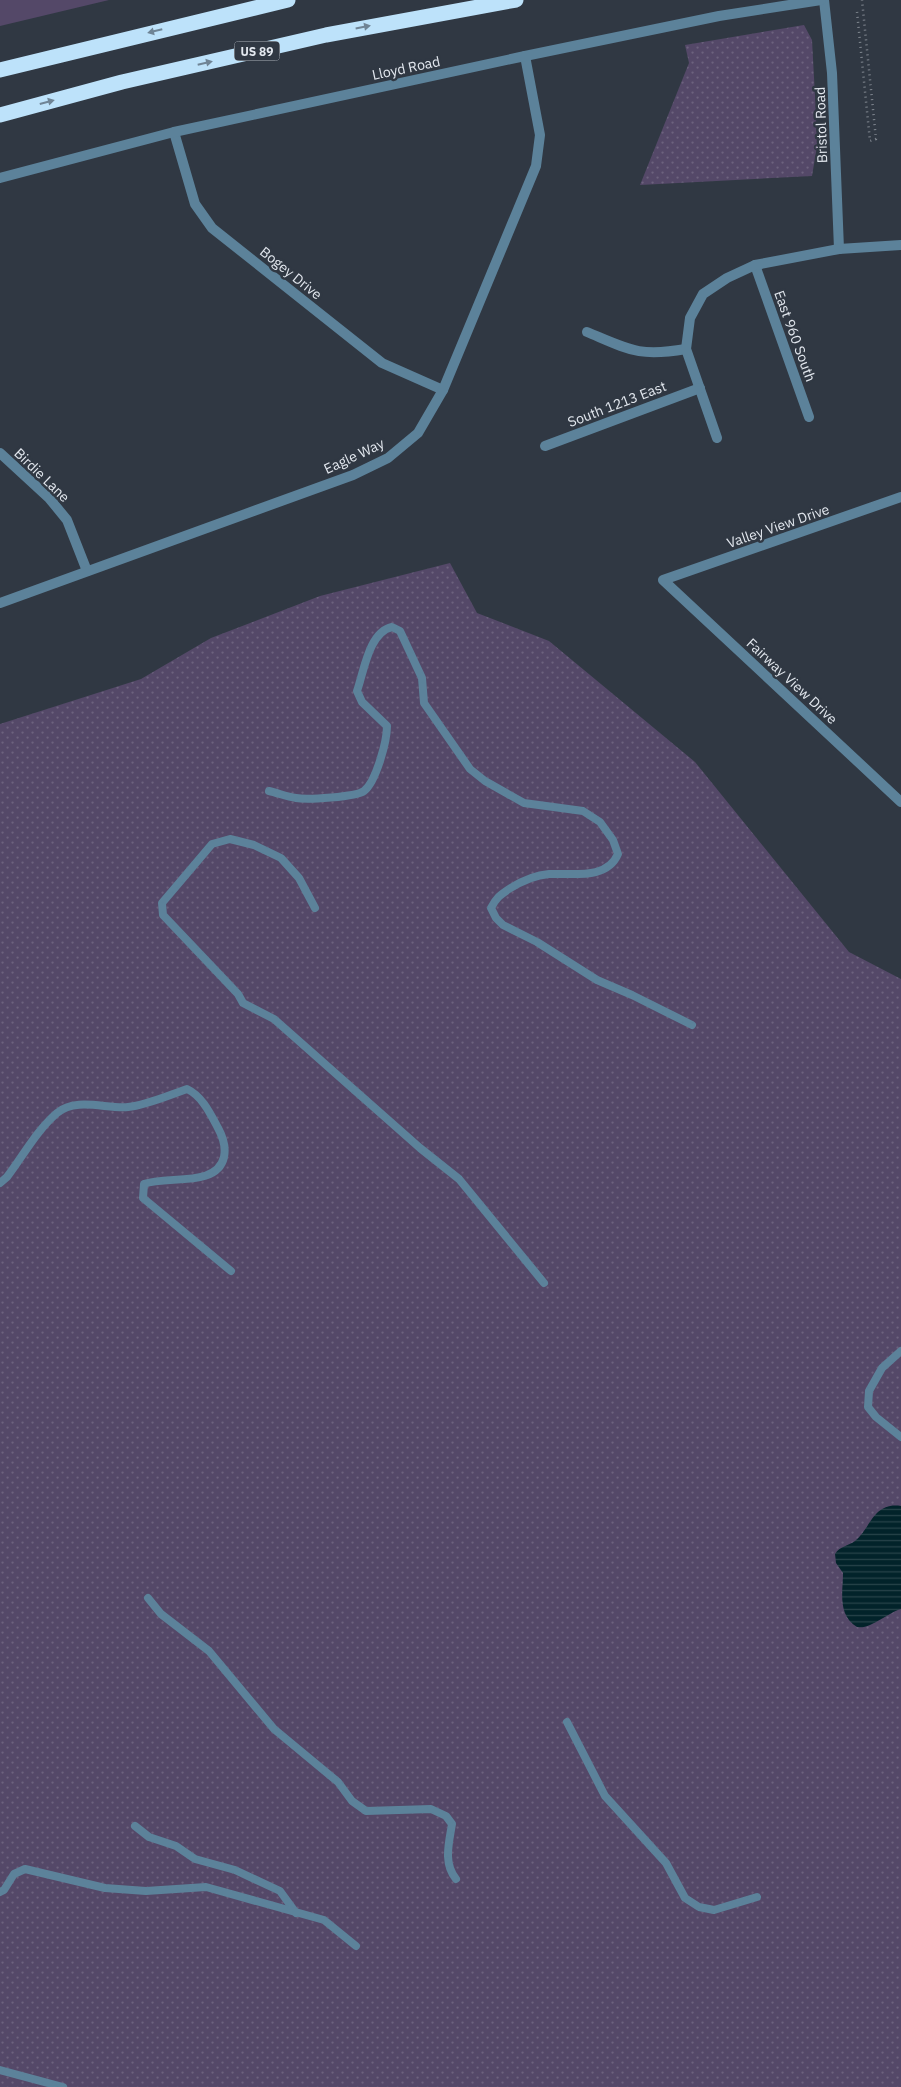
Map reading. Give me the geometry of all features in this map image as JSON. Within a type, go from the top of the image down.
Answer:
[{"type":"highway","points":[[0,70],[288,0]]},
{"type":"highway","name":"US 89","points":[[0,115],[122,82],[326,34],[516,0]]},
{"type":"street","name":"Lloyd Road","points":[[0,178],[174,132],[525,56],[718,16],[823,0]]},
{"type":"street","name":"Bristol Road","points":[[823,0],[832,73],[839,249]]},
{"type":"street","name":"Eagle Way","points":[[0,602],[353,475],[388,458],[418,433],[443,390],[536,166],[540,135],[525,56]]},
{"type":"street","name":"Bogey Drive","points":[[174,132],[195,204],[212,228],[382,363],[443,390]]},
{"type":"street","points":[[717,438],[686,349],[690,318],[703,294],[726,278],[755,265],[839,249],[901,245]]},
{"type":"street","name":"East 960 South","points":[[755,265],[809,417]]},
{"type":"street","points":[[588,332],[634,352],[658,354],[686,349]]},
{"type":"street","name":"South 1213 East","points":[[545,446],[700,388]]},
{"type":"street","name":"Birdie Lane","points":[[0,453],[49,498],[67,520],[87,571]]},
{"type":"street","name":"Valley View Drive","points":[[663,580],[901,497]]},
{"type":"street","name":"Fairway View Drive","points":[[663,580],[901,802]]},
{"type":"lane","points":[[269,791],[296,798],[349,797],[365,790],[375,776],[387,737],[387,726],[362,702],[357,691],[376,639],[385,628],[392,627],[400,631],[422,678],[424,703],[470,769],[485,781],[524,803],[583,811],[600,822],[613,840],[618,854],[614,863],[602,871],[547,874],[514,886],[496,898],[491,908],[496,918],[502,925],[537,942],[597,980],[692,1025]]},
{"type":"lane","points":[[315,908],[299,878],[281,858],[254,845],[230,839],[212,844],[162,903],[163,914],[238,994],[243,1003],[274,1019],[420,1148],[459,1179],[544,1283]]},
{"type":"lane","points":[[0,1183],[7,1177],[45,1126],[58,1112],[68,1107],[82,1105],[129,1107],[187,1089],[196,1093],[210,1113],[221,1134],[225,1150],[222,1163],[218,1170],[200,1177],[163,1180],[144,1184],[143,1198],[231,1271]]},
{"type":"lane","points":[[901,1352],[882,1368],[869,1391],[868,1407],[876,1417],[901,1437]]},
{"type":"lane","points":[[148,1598],[161,1614],[209,1650],[274,1729],[338,1782],[352,1801],[366,1811],[431,1809],[446,1816],[452,1824],[447,1858],[449,1871],[456,1879]]},
{"type":"lane","points":[[567,1722],[605,1796],[666,1863],[685,1898],[700,1907],[714,1910],[758,1898]]},
{"type":"lane","points":[[135,1826],[149,1837],[176,1846],[195,1859],[235,1870],[280,1891],[296,1913]]},
{"type":"lane","points":[[0,1892],[4,1890],[14,1874],[25,1869],[105,1888],[146,1891],[206,1887],[324,1920],[356,1946]]},
{"type":"lane","points":[[0,2070],[63,2087]]},
{"type":"path","points":[[857,12],[870,140],[876,139],[862,0]]},
{"type":"shaded area","points":[[0,0],[109,0],[0,26]]},
{"type":"shaded area","points":[[804,25],[812,40],[816,115],[817,146],[812,176],[640,185],[689,63],[685,45]]},
{"type":"shaded area","points":[[450,563],[477,613],[549,641],[695,762],[849,952],[901,979],[901,2087],[0,2087],[0,724],[141,679],[211,638],[320,596]]},
{"type":"shaded area","points":[[901,1506],[901,1609],[873,1624],[857,1627],[846,1616],[842,1602],[843,1573],[836,1563],[835,1554],[855,1541],[878,1512],[884,1508]]}]
